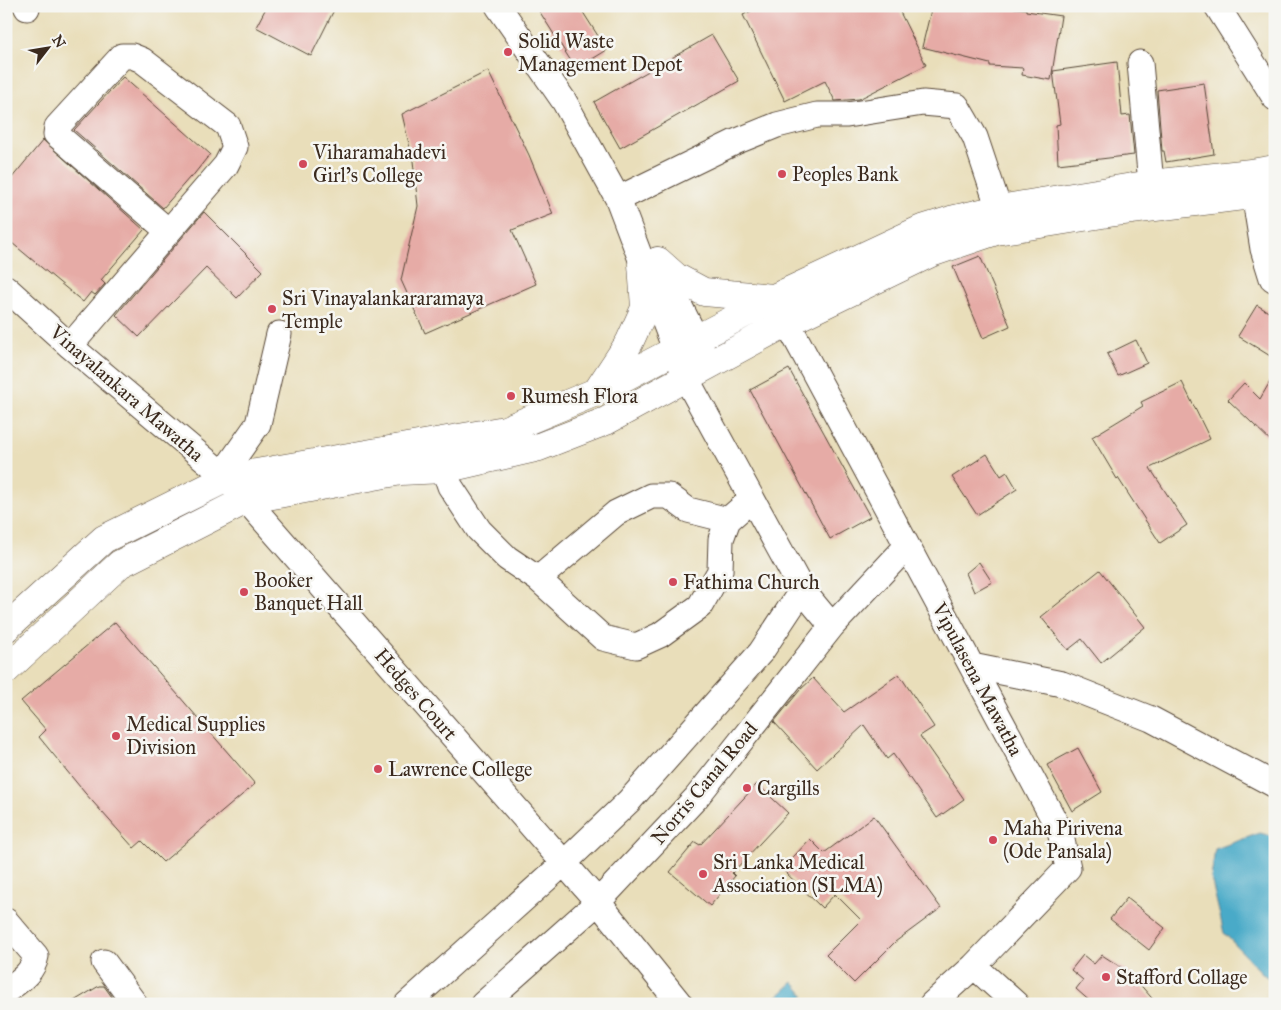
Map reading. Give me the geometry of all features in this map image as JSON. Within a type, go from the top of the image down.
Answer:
[{"type":"main road","points":[[6,628],[104,539],[224,477],[505,430],[598,392],[774,298],[922,229],[998,209],[1151,184],[1264,182]]},
{"type":"main road","points":[[6,670],[120,564],[246,500],[401,471],[444,469],[539,447],[606,421],[786,323],[931,253],[996,231],[1115,212],[1264,182]]},
{"type":"main road","points":[[598,392],[629,343],[645,308],[650,262],[704,292],[774,298]]},
{"type":"street","points":[[498,6],[564,101],[620,204],[650,262],[685,346],[686,378],[802,590],[832,626]]},
{"type":"street","points":[[1217,6],[1275,98]]},
{"type":"street","points":[[70,346],[168,232],[226,164],[235,147],[228,126],[142,60],[132,56],[122,56],[56,127],[56,134],[168,232]]},
{"type":"street","points":[[1140,63],[1151,184]]},
{"type":"street","points":[[620,204],[735,142],[777,125],[817,115],[847,114],[923,103],[957,106],[975,137],[998,209]]},
{"type":"street","points":[[1264,182],[1263,249],[1272,278],[1275,280]]},
{"type":"street","name":"Vinayalankara Mawatha","points":[[6,288],[70,346],[224,477],[246,500]]},
{"type":"street","name":"Vipulasena Mawatha","points":[[774,298],[1060,831],[1068,868],[974,966],[932,1004]]},
{"type":"street","points":[[224,477],[258,424],[279,334]]},
{"type":"street","points":[[685,346],[709,365]]},
{"type":"street","points":[[444,469],[450,486],[479,530],[507,558],[538,579],[603,638],[636,646],[660,635],[700,606],[720,571],[721,539],[728,520],[752,500]]},
{"type":"street","points":[[538,579],[616,513],[651,496],[669,496],[688,510],[728,520]]},
{"type":"street","name":"Hedges Court","points":[[246,500],[598,902],[680,1004]]},
{"type":"street","name":"Norris Canal Road","points":[[483,1004],[598,902],[696,798],[832,626],[907,546]]},
{"type":"street","points":[[407,1004],[630,801],[761,652],[802,590]]},
{"type":"street","points":[[972,666],[1062,684],[1151,719],[1275,785]]},
{"type":"street","points":[[6,921],[36,956],[35,965],[28,974],[6,991]]},
{"type":"street","points":[[104,962],[135,1004]]},
{"type":"street","points":[[974,966],[1016,1004]]},
{"type":"water","points":[[1260,833],[1275,837],[1275,982],[1264,975],[1224,933],[1211,878],[1215,849]]},
{"type":"water","points":[[793,982],[805,996],[795,1004],[776,1004],[773,1000]]},
{"type":"building","points":[[267,6],[336,6],[311,56],[256,27]]},
{"type":"building","points":[[536,6],[579,6],[607,50],[576,69]]},
{"type":"building","points":[[761,6],[897,6],[926,65],[859,99],[835,101],[825,81],[785,101],[743,15]]},
{"type":"building","points":[[932,6],[994,6],[1026,9],[1026,11],[1061,16],[1051,80],[1022,75],[1023,68],[990,66],[990,64],[922,47]]},
{"type":"building","points":[[712,35],[739,81],[620,148],[594,102]]},
{"type":"building","points":[[1117,62],[1122,116],[1130,115],[1134,155],[1058,164],[1056,125],[1060,124],[1053,71]]},
{"type":"building","points":[[488,71],[529,155],[553,214],[512,230],[536,284],[425,333],[401,280],[418,206],[413,161],[402,114]]},
{"type":"building","points":[[123,77],[210,154],[163,208],[74,130]]},
{"type":"building","points":[[1204,83],[1214,154],[1166,162],[1164,151],[1162,151],[1157,90]]},
{"type":"building","points":[[43,140],[144,230],[101,280],[105,284],[95,295],[91,292],[83,302],[6,238],[6,185]]},
{"type":"building","points":[[204,212],[263,271],[237,298],[206,268],[139,337],[116,315]]},
{"type":"building","points":[[980,256],[1010,326],[983,338],[953,267]]},
{"type":"building","points":[[1257,305],[1275,316],[1275,359],[1238,336]]},
{"type":"building","points":[[1136,340],[1147,363],[1118,376],[1107,354]]},
{"type":"building","points":[[789,369],[870,517],[830,539],[750,390]]},
{"type":"building","points":[[1275,373],[1275,445],[1228,400],[1244,383],[1260,399]]},
{"type":"building","points":[[1182,382],[1210,439],[1150,468],[1187,525],[1160,543],[1117,479],[1092,437],[1143,406],[1141,402]]},
{"type":"building","points":[[987,454],[1001,476],[1007,472],[1017,489],[977,515],[952,477]]},
{"type":"building","points":[[979,562],[992,582],[974,592],[966,573]]},
{"type":"building","points":[[1100,570],[1145,627],[1101,663],[1082,639],[1068,650],[1041,617]]},
{"type":"building","points":[[115,622],[255,784],[163,862],[142,841],[134,848],[85,793],[39,737],[46,730],[21,701]]},
{"type":"building","points":[[899,674],[934,727],[920,736],[964,799],[937,818],[893,754],[887,759],[864,725],[817,769],[774,722],[800,690],[813,678],[844,712]]},
{"type":"building","points":[[1078,748],[1102,792],[1072,811],[1047,765]]},
{"type":"building","points":[[757,784],[788,813],[732,873],[735,876],[710,906],[670,872],[695,842],[700,845]]},
{"type":"building","points":[[874,816],[941,908],[895,942],[854,983],[826,955],[861,920],[835,894],[822,908],[782,869],[810,839],[824,853]]},
{"type":"building","points":[[1127,898],[1165,928],[1149,950],[1110,919]]},
{"type":"building","name":"Stafford Collage","points":[[1083,955],[1094,964],[1102,955],[1130,973],[1157,1004],[1093,1004],[1076,989],[1083,980],[1071,970]]},
{"type":"building","points":[[99,986],[104,986],[117,1004],[69,1004]]},
{"type":"place","name":"Solid Waste Management Depot","points":[[508,52]]},
{"type":"place","name":"Viharamahadevi Girl's College","points":[[303,164]]},
{"type":"place","name":"Peoples Bank","points":[[782,174]]},
{"type":"place","name":"Sri Vinayalankararamaya Temple","points":[[272,309]]},
{"type":"place","name":"Rumesh Flora","points":[[511,396]]},
{"type":"place","name":"Fathima Church","points":[[673,582]]},
{"type":"place","name":"Booker Banquet Hall","points":[[244,592]]},
{"type":"place","name":"Medical Supplies Division","points":[[116,736]]},
{"type":"place","name":"Lawrence College","points":[[378,769]]},
{"type":"place","name":"Cargills","points":[[747,788]]},
{"type":"place","name":"Maha Pirivena (Ode Pansala)","points":[[993,840]]},
{"type":"place","name":"Sri Lanka Medical Association (SLMA)","points":[[703,874]]},
{"type":"place","name":"Stafford Collage","points":[[1106,977]]}]
